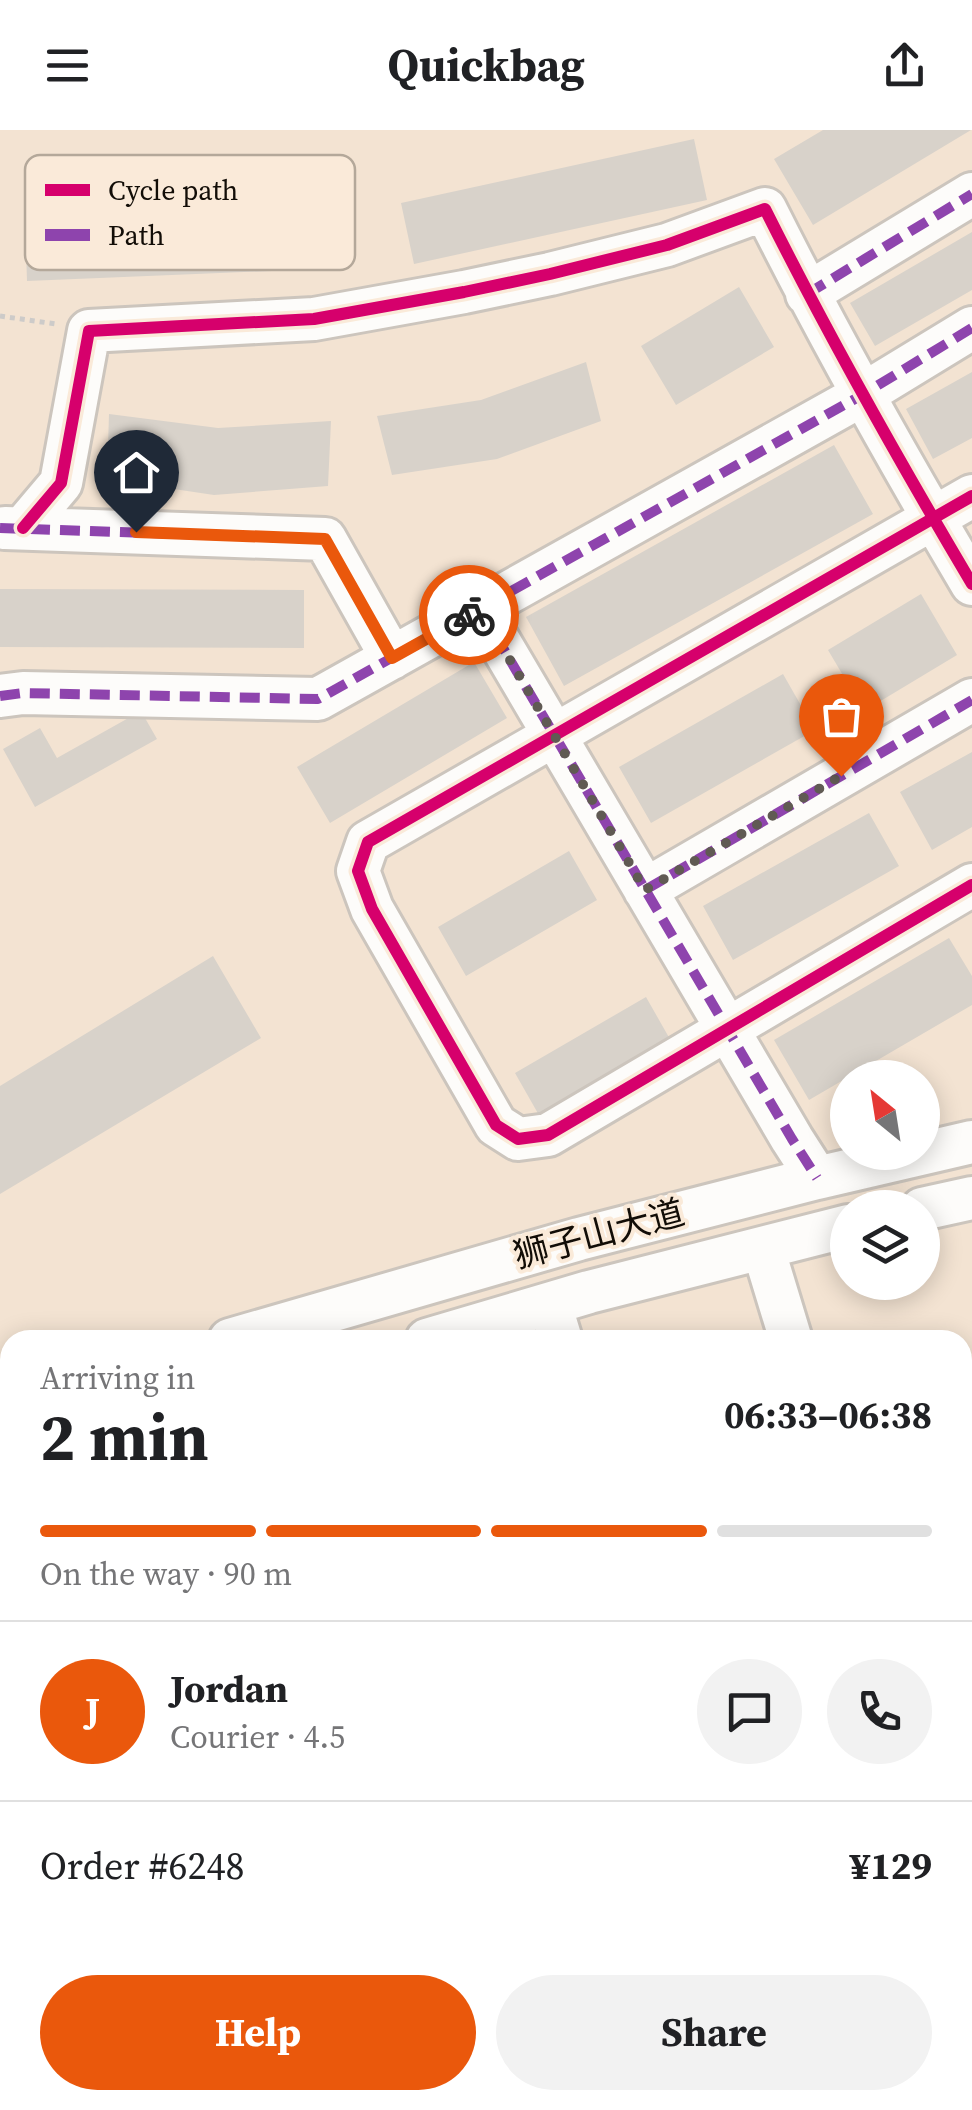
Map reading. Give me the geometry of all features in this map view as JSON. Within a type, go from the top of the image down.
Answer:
[{"type":"street","points":[[807,294],[972,194]]},
{"type":"street","points":[[12,528],[61,483],[89,330],[314,319],[464,292],[667,245],[765,209],[862,395],[972,584]]},
{"type":"street","points":[[0,696],[24,693],[318,700],[862,395],[972,328]]},
{"type":"street","points":[[972,496],[368,842],[358,872],[372,908],[496,1125],[518,1139],[548,1135],[972,886]]},
{"type":"street","points":[[12,528],[325,539],[392,658]]},
{"type":"street","points":[[480,609],[818,1178]]},
{"type":"street","points":[[645,890],[972,700]]},
{"type":"street","name":"狮子山大道","points":[[265,1330],[562,1244],[972,1142]]},
{"type":"street","points":[[940,1205],[972,1198]]},
{"type":"street","name":"狮子山大道","points":[[498,1330],[555,1322],[764,1248],[830,1231]]},
{"type":"street","points":[[764,1248],[788,1330]]},
{"type":"path","points":[[0,316],[18,317]]},
{"type":"shaded area","points":[[0,130],[972,130],[972,1330],[0,1330]]},
{"type":"building","points":[[823,130],[971,130],[813,225],[774,159]]},
{"type":"building","points":[[694,139],[707,200],[414,264],[401,203]]},
{"type":"building","points":[[972,232],[972,290],[875,346],[850,303]]},
{"type":"building","points":[[27,270],[294,270],[27,281]]},
{"type":"building","points":[[739,287],[774,347],[676,405],[641,346]]},
{"type":"building","points":[[586,362],[601,421],[497,459],[392,475],[377,416],[481,400]]},
{"type":"building","points":[[972,372],[972,438],[933,459],[906,409]]},
{"type":"building","points":[[109,414],[218,428],[331,421],[328,486],[214,495],[107,479]]},
{"type":"building","points":[[834,445],[873,514],[564,686],[526,617]]},
{"type":"building","points":[[0,589],[304,590],[304,648],[0,647]]},
{"type":"building","points":[[921,594],[957,655],[864,711],[828,650]]},
{"type":"building","points":[[474,662],[507,718],[330,823],[297,767]]},
{"type":"building","points":[[783,674],[815,730],[651,823],[619,767]]},
{"type":"building","points":[[141,711],[157,739],[35,807],[3,749],[40,728],[57,758]]},
{"type":"building","points":[[972,752],[972,827],[932,850],[900,792]]},
{"type":"building","points":[[869,813],[899,866],[733,960],[703,906]]},
{"type":"building","points":[[569,851],[597,900],[466,976],[438,927]]},
{"type":"building","points":[[949,938],[972,976],[972,1005],[878,1060],[830,1060],[830,1088],[809,1100],[774,1040]]},
{"type":"building","points":[[213,956],[261,1038],[0,1194],[0,1086]]},
{"type":"building","points":[[646,997],[675,1048],[544,1124],[515,1073]]},
{"type":"marked path","points":[[807,294],[972,194]]},
{"type":"marked path","points":[[0,696],[23,693],[318,699],[862,395],[972,328]]},
{"type":"marked path","points":[[0,528],[325,539],[392,658]]},
{"type":"marked path","points":[[480,609],[817,1178]]},
{"type":"marked path","points":[[645,890],[972,700]]},
{"type":"cycle path","points":[[23,528],[61,483],[89,331],[314,319],[464,292],[667,245],[765,209],[865,398],[972,584]]},
{"type":"cycle path","points":[[972,496],[368,842],[358,871],[372,909],[496,1125],[518,1139],[548,1135],[972,885]]},
{"type":"way so far","points":[[469,615],[480,609],[645,890],[841,776]]},
{"type":"route","points":[[136,532],[325,539],[392,658],[469,615]]}]
